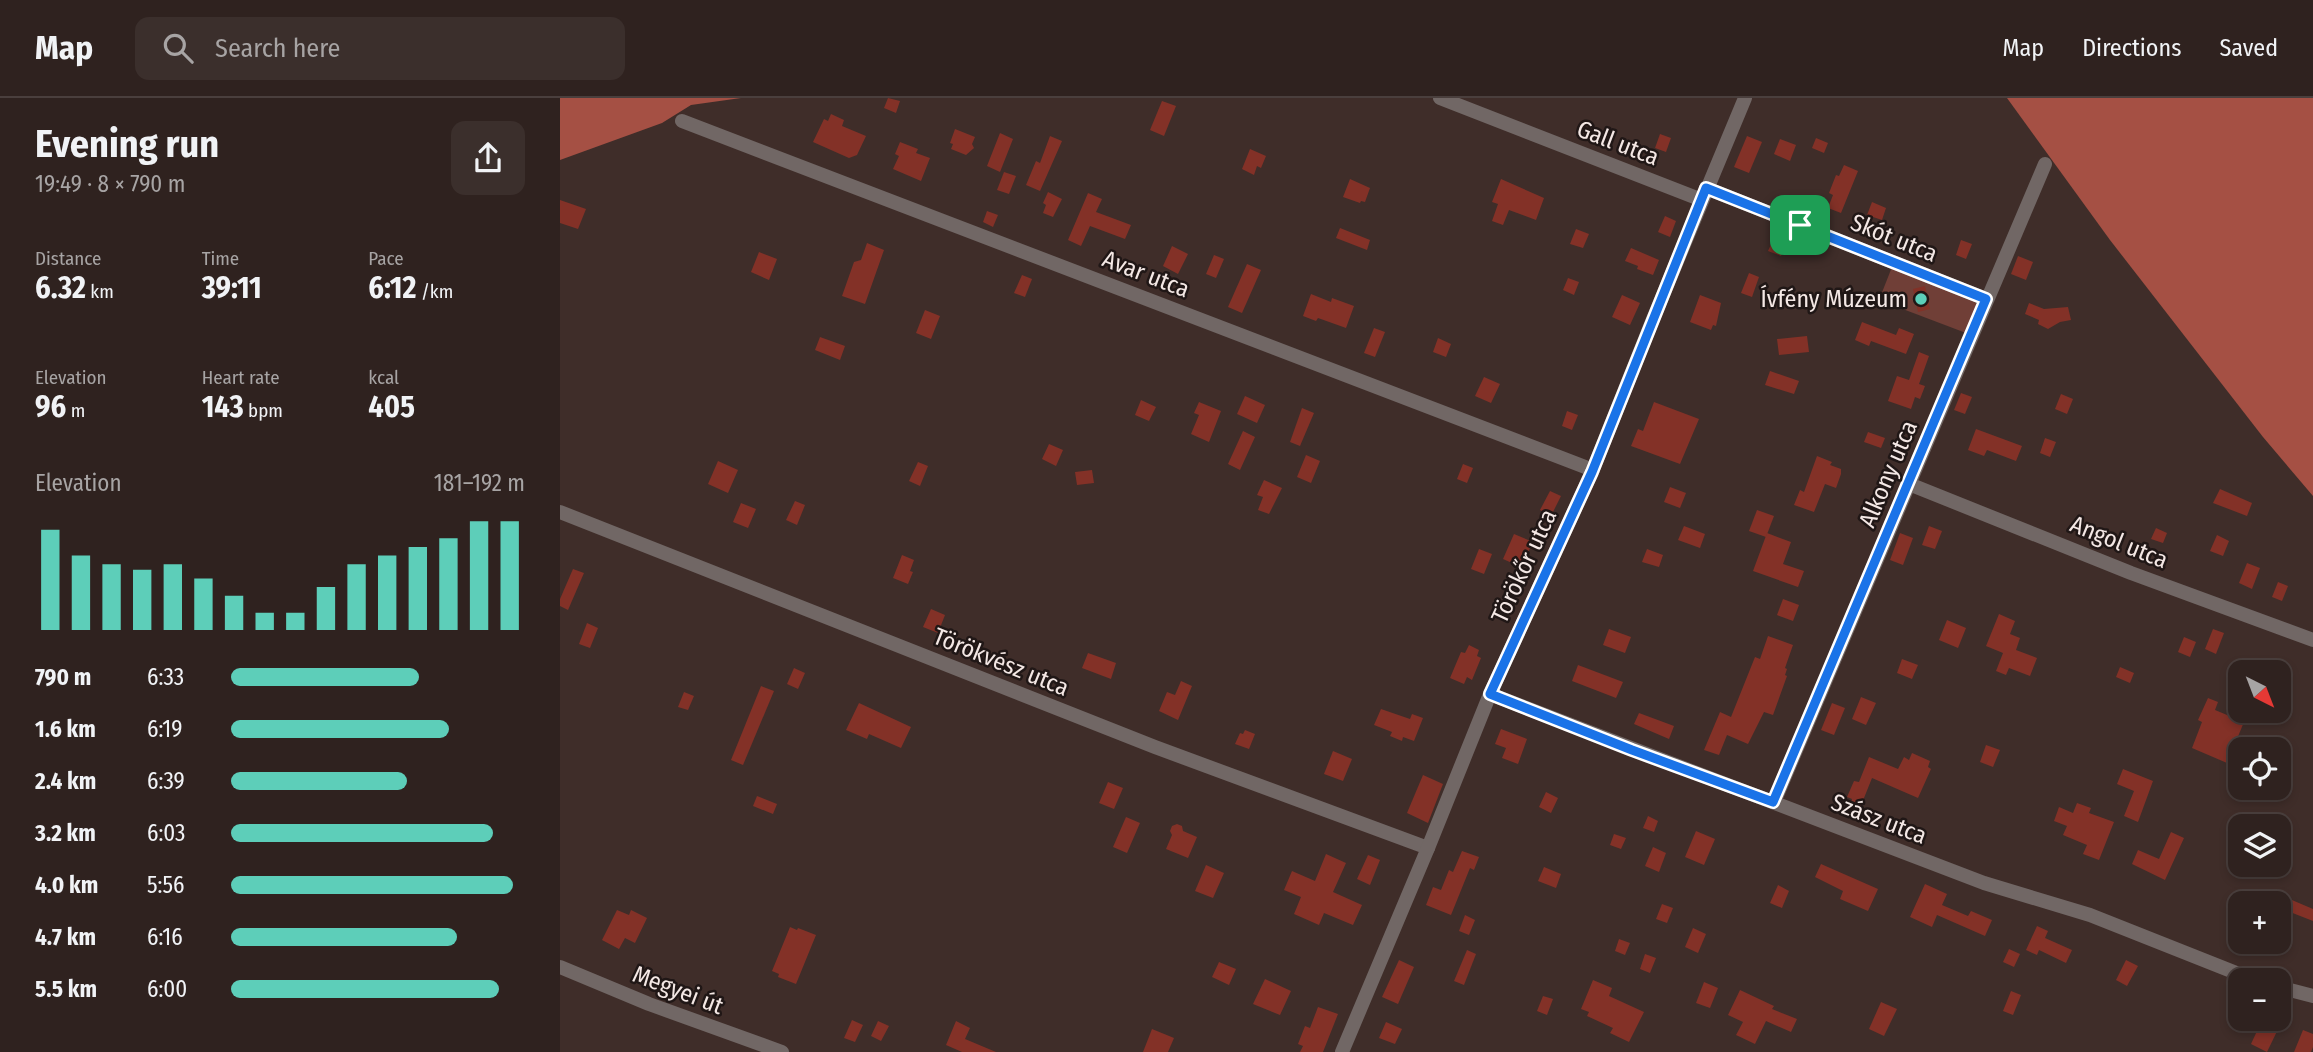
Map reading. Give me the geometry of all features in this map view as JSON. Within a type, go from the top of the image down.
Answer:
[{"type":"street","name":"Gall utca","points":[[1440,98],[1704,194]]},
{"type":"street","name":"Törökőr utca","points":[[1342,1052],[1490,694],[1593,470],[1745,98]]},
{"type":"street","name":"Avar utca","points":[[682,121],[1593,470]]},
{"type":"street","name":"Alkony utca","points":[[1773,802],[2045,164]]},
{"type":"street","name":"Skót utca","points":[[1704,194],[1986,299]]},
{"type":"street","name":"Angol utca","points":[[1909,484],[2132,573],[2313,640]]},
{"type":"street","name":"Törökvész utca","points":[[560,512],[1155,747],[1428,848]]},
{"type":"street","name":"Szász utca","points":[[1490,694],[1984,884],[2090,915],[2228,969]]},
{"type":"street","name":"Megyei út","points":[[560,967],[649,1004],[782,1052]]},
{"type":"street","points":[[2291,990],[2313,996]]},
{"type":"shaded area","points":[[560,98],[741,98],[691,105],[662,123],[560,160]]},
{"type":"shaded area","points":[[2007,98],[2313,98],[2313,496],[2263,437],[2110,240]]},
{"type":"shaded area","points":[[1892,267],[1974,300],[1977,305],[1966,333],[1879,300]]},
{"type":"building","points":[[888,98],[900,101],[896,113],[884,108]]},
{"type":"building","points":[[1162,101],[1176,106],[1164,136],[1150,130]]},
{"type":"building","points":[[831,114],[844,120],[842,126],[866,136],[857,155],[849,158],[813,142],[824,119],[828,121]]},
{"type":"building","points":[[955,129],[975,137],[972,144],[974,148],[966,155],[951,149],[953,144],[950,143]]},
{"type":"building","points":[[1000,133],[1013,139],[1000,172],[987,166]]},
{"type":"building","points":[[1660,134],[1671,138],[1666,152],[1655,148]]},
{"type":"building","points":[[1050,136],[1062,141],[1040,191],[1026,185],[1036,161],[1040,163]]},
{"type":"building","points":[[1747,136],[1762,142],[1749,173],[1734,167]]},
{"type":"building","points":[[1816,138],[1828,143],[1824,153],[1812,148]]},
{"type":"building","points":[[1780,139],[1796,145],[1790,161],[1774,154]]},
{"type":"building","points":[[900,142],[918,149],[916,153],[930,158],[921,181],[893,169],[899,156],[895,154]]},
{"type":"building","points":[[1250,149],[1266,156],[1261,168],[1257,166],[1254,175],[1242,169]]},
{"type":"building","points":[[1844,165],[1858,171],[1841,213],[1828,208],[1833,195],[1829,193],[1836,175],[1839,176]]},
{"type":"building","points":[[1004,172],[1016,176],[1009,194],[997,190]]},
{"type":"building","points":[[1350,179],[1370,188],[1365,202],[1343,197]]},
{"type":"building","points":[[1501,179],[1544,198],[1536,220],[1509,210],[1503,225],[1492,221],[1498,204],[1492,202]]},
{"type":"building","points":[[1048,192],[1062,199],[1053,217],[1043,213],[1046,205],[1043,203]]},
{"type":"building","points":[[1088,193],[1102,199],[1096,212],[1131,225],[1125,239],[1090,226],[1081,246],[1068,240]]},
{"type":"building","points":[[560,200],[586,209],[578,229],[560,223]]},
{"type":"building","points":[[1872,202],[1886,208],[1882,220],[1867,215]]},
{"type":"building","points":[[987,211],[998,215],[993,227],[983,222]]},
{"type":"building","points":[[1665,216],[1676,221],[1670,237],[1658,232]]},
{"type":"building","points":[[1340,228],[1370,240],[1367,250],[1336,238]]},
{"type":"building","points":[[1576,229],[1589,234],[1583,248],[1570,244]]},
{"type":"building","points":[[1773,240],[1786,245],[1781,256],[1768,251]]},
{"type":"building","points":[[1961,240],[1972,244],[1966,259],[1956,255]]},
{"type":"building","points":[[867,243],[884,250],[865,304],[842,296],[854,262],[861,260]]},
{"type":"building","points":[[1172,246],[1188,254],[1178,274],[1163,266]]},
{"type":"building","points":[[1631,248],[1659,260],[1653,275],[1625,261]]},
{"type":"building","points":[[759,252],[777,259],[769,280],[751,272]]},
{"type":"building","points":[[1214,255],[1224,259],[1216,278],[1206,274]]},
{"type":"building","points":[[2018,256],[2033,262],[2026,280],[2011,274]]},
{"type":"building","points":[[1247,264],[1261,270],[1242,313],[1228,307]]},
{"type":"building","points":[[1749,273],[1759,277],[1752,297],[1741,293]]},
{"type":"building","points":[[1022,275],[1032,279],[1025,297],[1014,293]]},
{"type":"building","points":[[1568,278],[1579,282],[1574,295],[1563,290]]},
{"type":"building","name":"Ívfény Múzeum","points":[[1925,286],[1930,309],[1918,312],[1913,289]]},
{"type":"building","points":[[1311,294],[1331,302],[1332,298],[1354,306],[1346,328],[1318,318],[1316,321],[1303,316]]},
{"type":"building","points":[[1622,295],[1640,303],[1630,325],[1612,317]]},
{"type":"building","points":[[1700,295],[1721,303],[1716,326],[1713,325],[1711,330],[1690,322]]},
{"type":"building","points":[[2029,303],[2044,309],[2068,307],[2071,320],[2060,322],[2048,329],[2038,324],[2039,320],[2025,314]]},
{"type":"building","points":[[925,310],[940,316],[931,339],[916,333]]},
{"type":"building","points":[[1862,322],[1896,335],[1899,328],[1914,334],[1906,354],[1871,341],[1869,346],[1855,340]]},
{"type":"building","points":[[1374,328],[1385,332],[1375,357],[1364,353]]},
{"type":"building","points":[[1807,336],[1809,352],[1779,355],[1777,339]]},
{"type":"building","points":[[820,337],[845,346],[840,360],[815,350]]},
{"type":"building","points":[[1438,338],[1451,344],[1446,357],[1433,352]]},
{"type":"building","points":[[1919,352],[1929,356],[1919,384],[1925,386],[1920,399],[1915,397],[1911,409],[1888,401],[1897,376],[1909,380]]},
{"type":"building","points":[[1770,371],[1799,381],[1794,394],[1765,385]]},
{"type":"building","points":[[1484,377],[1500,384],[1491,403],[1475,396]]},
{"type":"building","points":[[1961,393],[1972,397],[1965,414],[1954,410]]},
{"type":"building","points":[[2061,394],[2073,399],[2067,414],[2055,409]]},
{"type":"building","points":[[1245,396],[1265,405],[1257,423],[1237,414]]},
{"type":"building","points":[[1141,400],[1156,407],[1149,421],[1135,415]]},
{"type":"building","points":[[1199,402],[1221,411],[1209,442],[1191,434],[1199,415],[1194,413]]},
{"type":"building","points":[[1654,402],[1699,419],[1680,464],[1631,446],[1638,429],[1643,431]]},
{"type":"building","points":[[1302,408],[1314,413],[1300,446],[1290,442]]},
{"type":"building","points":[[1567,411],[1578,415],[1572,430],[1562,426]]},
{"type":"building","points":[[1976,429],[2022,446],[2016,461],[1987,450],[1984,456],[1968,450]]},
{"type":"building","points":[[1243,431],[1255,437],[1240,470],[1228,464]]},
{"type":"building","points":[[1868,432],[1885,438],[1881,448],[1864,442]]},
{"type":"building","points":[[2045,438],[2056,442],[2050,457],[2040,453]]},
{"type":"building","points":[[1049,444],[1063,450],[1056,466],[1042,459]]},
{"type":"building","points":[[1306,455],[1320,461],[1311,483],[1297,477]]},
{"type":"building","points":[[1817,456],[1832,462],[1830,465],[1841,469],[1841,474],[1836,488],[1825,484],[1814,512],[1794,505],[1800,490],[1804,492]]},
{"type":"building","points":[[718,461],[738,470],[728,493],[708,484]]},
{"type":"building","points":[[918,462],[928,466],[920,486],[909,481]]},
{"type":"building","points":[[1463,464],[1473,468],[1467,483],[1457,479]]},
{"type":"building","points":[[1092,470],[1094,483],[1077,485],[1075,472]]},
{"type":"building","points":[[1264,480],[1282,488],[1269,514],[1258,510],[1263,497],[1257,495]]},
{"type":"building","points":[[1670,487],[1686,493],[1680,508],[1664,502]]},
{"type":"building","points":[[2220,489],[2252,503],[2247,516],[2213,503]]},
{"type":"building","points":[[1550,491],[1561,496],[1551,516],[1540,510]]},
{"type":"building","points":[[795,501],[805,505],[797,525],[786,520]]},
{"type":"building","points":[[741,503],[756,509],[748,528],[733,522]]},
{"type":"building","points":[[1757,510],[1774,516],[1766,537],[1749,531]]},
{"type":"building","points":[[1684,526],[1705,534],[1700,548],[1678,540]]},
{"type":"building","points":[[1929,526],[1942,531],[1935,549],[1922,545]]},
{"type":"building","points":[[2156,528],[2167,533],[2163,543],[2151,539]]},
{"type":"building","points":[[1767,533],[1791,542],[1783,564],[1804,571],[1798,587],[1753,571]]},
{"type":"building","points":[[1900,533],[1913,538],[1903,565],[1890,560]]},
{"type":"building","points":[[1514,534],[1533,542],[1521,567],[1503,559]]},
{"type":"building","points":[[2217,535],[2229,541],[2223,556],[2210,551]]},
{"type":"building","points":[[1479,549],[1492,554],[1484,574],[1471,569]]},
{"type":"building","points":[[1647,549],[1663,555],[1659,567],[1642,562]]},
{"type":"building","points":[[902,555],[914,560],[908,584],[893,578]]},
{"type":"building","points":[[2247,563],[2260,568],[2252,589],[2239,583]]},
{"type":"building","points":[[573,569],[584,573],[568,610],[560,606],[560,599]]},
{"type":"building","points":[[2278,582],[2288,586],[2282,601],[2272,597]]},
{"type":"building","points":[[1783,599],[1799,605],[1793,621],[1777,615]]},
{"type":"building","points":[[931,609],[945,615],[938,633],[923,627]]},
{"type":"building","points":[[1999,614],[2015,621],[2010,634],[2020,638],[2016,650],[2037,658],[2030,676],[2009,668],[2006,675],[1996,671],[2003,653],[1986,646]]},
{"type":"building","points":[[1947,620],[1966,628],[1958,648],[1939,640]]},
{"type":"building","points":[[587,623],[598,628],[590,648],[579,644]]},
{"type":"building","points":[[1609,629],[1631,637],[1625,653],[1603,645]]},
{"type":"building","points":[[2213,629],[2224,633],[2216,654],[2205,649]]},
{"type":"building","points":[[1768,636],[1793,645],[1785,668],[1787,676],[1773,715],[1764,712],[1748,744],[1727,735],[1719,755],[1704,750],[1720,712],[1731,717],[1755,657],[1760,659]]},
{"type":"building","points":[[2184,637],[2196,642],[2190,657],[2178,652]]},
{"type":"building","points":[[1469,645],[1479,650],[1477,656],[1481,658],[1472,680],[1467,677],[1464,684],[1450,678],[1461,652],[1465,653]]},
{"type":"building","points":[[1088,653],[1116,663],[1111,679],[1082,668]]},
{"type":"building","points":[[1902,659],[1918,665],[1912,679],[1897,673]]},
{"type":"building","points":[[1578,665],[1623,682],[1616,698],[1572,681]]},
{"type":"building","points":[[2120,667],[2134,673],[2130,683],[2116,677]]},
{"type":"building","points":[[794,668],[805,673],[798,689],[787,684]]},
{"type":"building","points":[[1181,681],[1192,686],[1178,720],[1159,711],[1167,692],[1175,695]]},
{"type":"building","points":[[761,686],[774,691],[743,765],[731,760]]},
{"type":"building","points":[[684,692],[694,696],[688,710],[678,707]]},
{"type":"building","points":[[1861,697],[1876,703],[1866,725],[1852,719]]},
{"type":"building","points":[[2208,698],[2218,702],[2215,710],[2228,715],[2228,723],[2244,723],[2238,737],[2228,737],[2227,763],[2192,748],[2202,722],[2198,720]]},
{"type":"building","points":[[859,703],[911,727],[901,748],[869,734],[867,739],[846,730]]},
{"type":"building","points":[[1832,703],[1845,708],[1834,735],[1821,730]]},
{"type":"building","points":[[1381,709],[1410,719],[1412,714],[1423,718],[1414,741],[1403,737],[1402,741],[1390,736],[1392,732],[1374,725]]},
{"type":"building","points":[[1639,713],[1674,726],[1669,739],[1634,724]]},
{"type":"building","points":[[1501,729],[1527,739],[1518,764],[1502,758],[1506,748],[1495,744]]},
{"type":"building","points":[[1245,730],[1255,734],[1249,749],[1235,744],[1240,733],[1243,734]]},
{"type":"building","points":[[1986,745],[2000,750],[1993,767],[1980,762]]},
{"type":"building","points":[[1333,751],[1352,759],[1343,781],[1324,774]]},
{"type":"building","points":[[1912,753],[1930,761],[1928,767],[1931,769],[1918,798],[1872,778],[1860,808],[1850,805],[1852,799],[1847,797],[1854,781],[1859,782],[1869,757],[1898,769],[1904,757],[1909,760]]},
{"type":"building","points":[[2123,769],[2153,781],[2138,822],[2124,816],[2134,791],[2117,784]]},
{"type":"building","points":[[1423,775],[1443,784],[1428,823],[1407,813]]},
{"type":"building","points":[[1108,782],[1123,788],[1114,809],[1099,803]]},
{"type":"building","points":[[1546,792],[1558,798],[1551,813],[1539,807]]},
{"type":"building","points":[[757,796],[777,804],[773,814],[753,806]]},
{"type":"building","points":[[2077,803],[2091,808],[2089,813],[2114,822],[2099,860],[2083,854],[2087,845],[2063,835],[2067,826],[2054,821],[2059,807],[2073,813]]},
{"type":"building","points":[[1648,816],[1658,821],[1654,832],[1643,828]]},
{"type":"building","points":[[1126,817],[1140,823],[1127,853],[1113,847]]},
{"type":"building","points":[[1172,826],[1182,826],[1183,831],[1197,837],[1188,858],[1166,849],[1172,835]]},
{"type":"building","points":[[1696,831],[1715,839],[1704,865],[1685,857]]},
{"type":"building","points":[[2171,832],[2184,838],[2165,880],[2132,864],[2138,850],[2159,859]]},
{"type":"building","points":[[1614,834],[1626,838],[1621,849],[1610,845]]},
{"type":"building","points":[[1653,847],[1666,853],[1659,872],[1645,866]]},
{"type":"building","points":[[1462,851],[1479,857],[1474,870],[1470,868],[1451,915],[1426,905],[1433,887],[1441,890],[1449,870],[1453,872]]},
{"type":"building","points":[[1326,854],[1346,863],[1333,892],[1362,905],[1353,925],[1324,913],[1319,925],[1294,914],[1301,897],[1284,890],[1292,871],[1315,881]]},
{"type":"building","points":[[1368,855],[1380,860],[1370,885],[1357,879]]},
{"type":"building","points":[[1821,864],[1878,889],[1868,911],[1840,899],[1843,891],[1815,877]]},
{"type":"building","points":[[1206,865],[1224,873],[1213,898],[1195,891]]},
{"type":"building","points":[[1544,867],[1561,874],[1556,888],[1538,881]]},
{"type":"building","points":[[1925,884],[1947,894],[1942,905],[1968,916],[1971,911],[1992,920],[1985,936],[1937,915],[1932,927],[1910,917]]},
{"type":"building","points":[[1778,885],[1789,891],[1782,908],[1770,903]]},
{"type":"building","points":[[2291,900],[2313,909],[2313,921],[2291,912]]},
{"type":"building","points":[[1662,904],[1673,908],[1667,923],[1656,919]]},
{"type":"building","points":[[617,910],[629,915],[631,910],[647,918],[635,943],[625,938],[619,949],[602,940]]},
{"type":"building","points":[[1465,915],[1475,920],[1469,935],[1459,931]]},
{"type":"building","points":[[2037,926],[2048,931],[2045,938],[2072,950],[2066,963],[2039,950],[2037,955],[2026,950]]},
{"type":"building","points":[[790,927],[816,935],[796,984],[778,977],[779,974],[772,971]]},
{"type":"building","points":[[1693,928],[1706,934],[1698,953],[1685,947]]},
{"type":"building","points":[[1619,939],[1630,943],[1625,955],[1615,951]]},
{"type":"building","points":[[2009,949],[2020,954],[2014,967],[2003,962]]},
{"type":"building","points":[[1467,950],[1476,954],[1464,985],[1454,981]]},
{"type":"building","points":[[1645,954],[1656,958],[1650,973],[1640,969]]},
{"type":"building","points":[[1399,960],[1414,967],[1398,1004],[1382,997]]},
{"type":"building","points":[[2126,960],[2138,966],[2127,986],[2116,980]]},
{"type":"building","points":[[1219,962],[1236,969],[1229,985],[1212,977]]},
{"type":"building","points":[[1265,979],[1291,991],[1280,1015],[1253,1004]]},
{"type":"building","points":[[1593,980],[1612,988],[1609,996],[1644,1012],[1629,1042],[1610,1033],[1613,1028],[1587,1016],[1589,1012],[1581,1009]]},
{"type":"building","points":[[1704,982],[1718,988],[1710,1008],[1696,1003]]},
{"type":"building","points":[[1740,990],[1774,1006],[1772,1009],[1797,1019],[1791,1032],[1766,1021],[1755,1044],[1736,1035],[1743,1022],[1728,1015]]},
{"type":"building","points":[[2011,991],[2021,995],[2013,1015],[2003,1011]]},
{"type":"building","points":[[1543,996],[1553,999],[1547,1015],[1537,1011]]},
{"type":"building","points":[[1881,1002],[1897,1009],[1884,1036],[1869,1029]]},
{"type":"building","points":[[1318,1007],[1338,1014],[1323,1052],[1300,1052],[1303,1046],[1298,1044],[1305,1026],[1310,1028]]},
{"type":"building","points":[[852,1020],[863,1025],[855,1042],[844,1038]]},
{"type":"building","points":[[878,1021],[889,1026],[881,1041],[871,1036]]},
{"type":"building","points":[[956,1021],[970,1028],[965,1039],[996,1052],[962,1052],[946,1045]]},
{"type":"building","points":[[1386,1022],[1402,1029],[1395,1044],[1379,1038]]},
{"type":"building","points":[[1152,1029],[1174,1038],[1168,1052],[1143,1052]]},
{"type":"building","points":[[2303,1030],[2313,1034],[2311,1052],[2294,1052]]},
{"type":"building","points":[[2257,1031],[2277,1031],[2267,1052],[2251,1044]]},
{"type":"place","name":"Ívfény Múzeum","points":[[1921,299]]},
{"type":"route","points":[[1706,188],[1800,225],[1986,299],[1773,802],[1490,694],[1592,472],[1706,188]]}]
